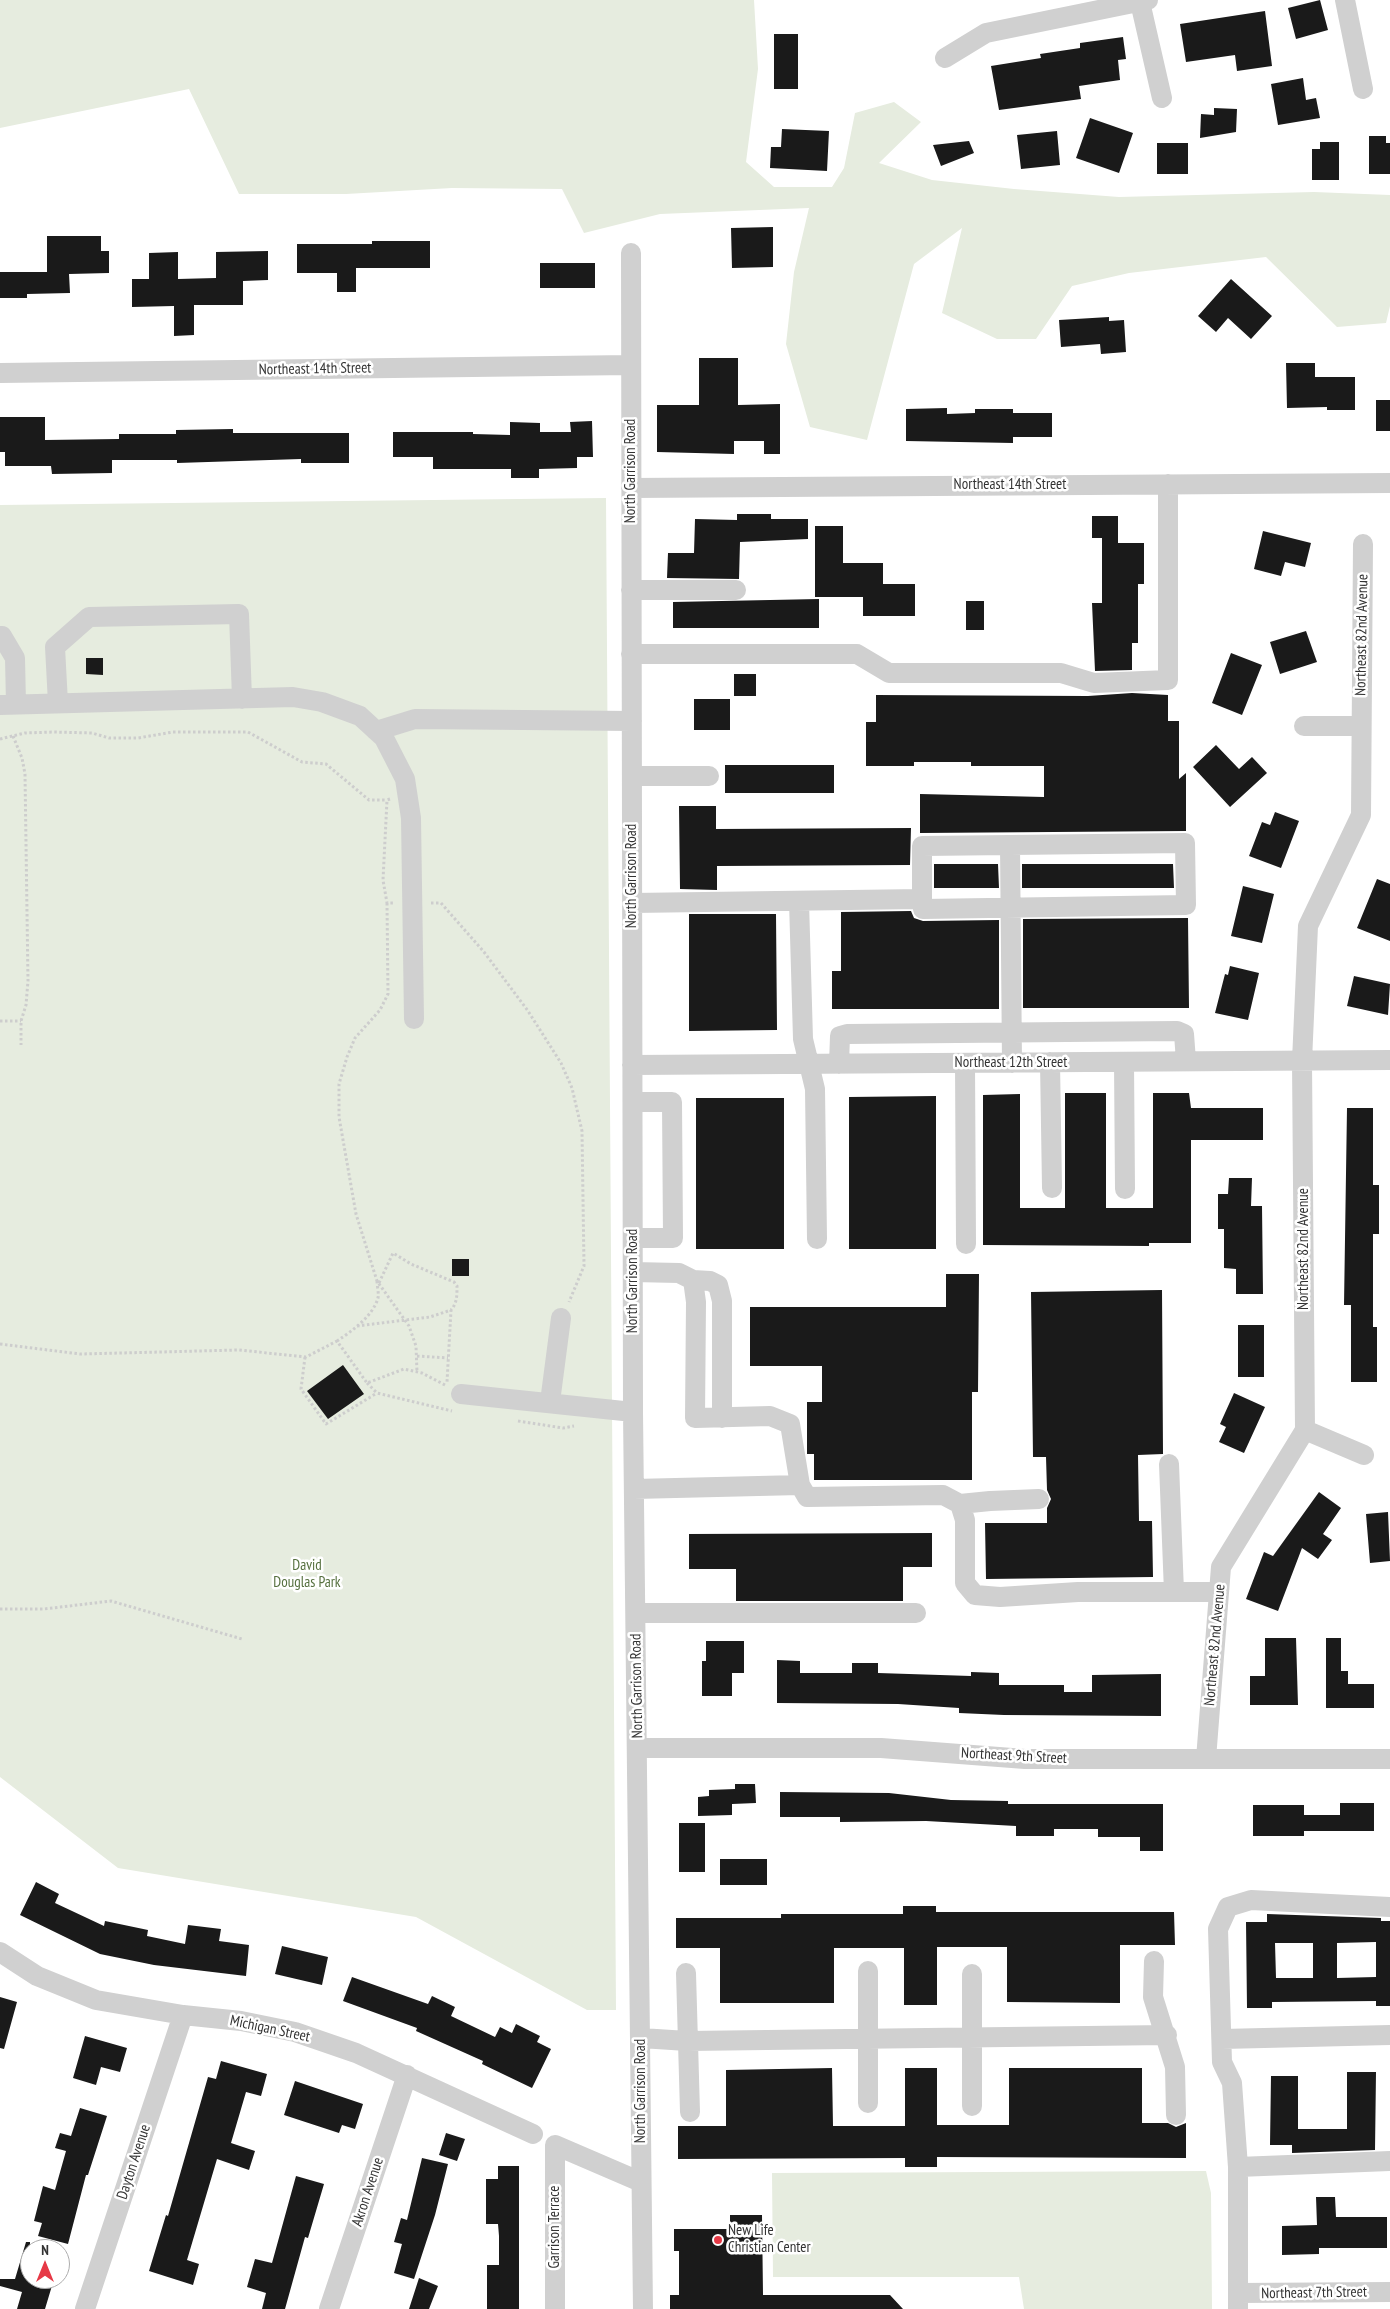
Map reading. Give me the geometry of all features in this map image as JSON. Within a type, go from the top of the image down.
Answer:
[{"type":"street","points":[[1345,0],[1363,89]]},
{"type":"street","points":[[945,58],[986,33],[1144,1],[1162,98]]},
{"type":"street","name":"North Garrison Road","points":[[631,253],[633,1412],[644,2309]]},
{"type":"street","name":"Northeast 14th Street","points":[[0,373],[630,365]]},
{"type":"street","name":"Northeast 14th Street","points":[[631,488],[1390,483]]},
{"type":"street","points":[[631,654],[857,654],[889,672],[1061,673],[1094,683],[1168,680],[1168,484]]},
{"type":"street","name":"Northeast 82nd Avenue","points":[[1206,1759],[1221,1567],[1305,1430],[1302,1061],[1308,926],[1360,815],[1363,544]]},
{"type":"street","points":[[631,590],[736,590]]},
{"type":"street","points":[[58,703],[55,646],[89,617],[98,616],[239,614],[242,699]]},
{"type":"street","points":[[0,636],[2,636],[15,658],[8,704],[293,697],[322,702],[360,716],[384,738],[405,779],[411,818],[414,1019]]},
{"type":"street","points":[[376,731],[415,719],[632,721]]},
{"type":"street","points":[[1304,726],[1361,726]]},
{"type":"street","points":[[632,776],[709,776]]},
{"type":"street","points":[[1185,843],[1186,905],[923,909],[922,846],[1010,845],[1185,843]]},
{"type":"street","points":[[1010,845],[1012,1062]]},
{"type":"street","points":[[632,903],[922,899]]},
{"type":"street","points":[[799,901],[803,1039],[815,1089],[817,1239]]},
{"type":"street","points":[[839,1064],[840,1036],[847,1034],[1177,1031],[1184,1034],[1186,1061]]},
{"type":"street","name":"Northeast 12th Street","points":[[632,1065],[1390,1060]]},
{"type":"street","points":[[1050,1062],[1052,1188]]},
{"type":"street","points":[[1124,1062],[1125,1189]]},
{"type":"street","points":[[965,1063],[966,1244]]},
{"type":"street","points":[[633,1102],[672,1102],[673,1238],[633,1238]]},
{"type":"street","points":[[633,1272],[680,1272],[692,1280],[710,1281],[718,1285],[722,1301],[722,1418]]},
{"type":"street","points":[[692,1280],[696,1302],[695,1418],[770,1416],[790,1424],[800,1485],[807,1497],[943,1495],[960,1504],[990,1500],[1039,1499]]},
{"type":"street","points":[[550,1402],[561,1318]]},
{"type":"street","points":[[461,1394],[633,1412]]},
{"type":"street","points":[[1305,1430],[1364,1455]]},
{"type":"street","points":[[1169,1464],[1174,1592]]},
{"type":"street","points":[[634,1489],[800,1485]]},
{"type":"street","points":[[960,1504],[965,1520],[965,1583],[975,1595],[1219,1592]]},
{"type":"street","points":[[636,1613],[916,1613]]},
{"type":"street","name":"Northeast 9th Street","points":[[638,1748],[881,1748],[1025,1759],[1390,1759]]},
{"type":"street","points":[[1238,2301],[1238,2167],[1232,2082],[1222,2062],[1218,1929],[1228,1907],[1251,1900],[1390,1906]]},
{"type":"street","name":"Michigan Street","points":[[0,1952],[36,1976],[96,2000],[183,2015],[241,2021],[295,2032],[356,2053],[533,2134]]},
{"type":"street","points":[[1154,1962],[1153,1997],[1167,2036],[1175,2067],[1176,2115]]},
{"type":"street","points":[[868,1971],[868,2103]]},
{"type":"street","points":[[686,1973],[690,2112]]},
{"type":"street","points":[[972,1974],[972,2106]]},
{"type":"street","name":"Dayton Avenue","points":[[85,2309],[183,2015]]},
{"type":"street","points":[[1222,2038],[1390,2035]]},
{"type":"street","points":[[642,2038],[687,2041],[1167,2036]]},
{"type":"street","name":"Akron Avenue","points":[[329,2309],[407,2076]]},
{"type":"street","name":"Garrison Terrace","points":[[556,2309],[555,2145],[642,2182]]},
{"type":"street","points":[[1238,2167],[1390,2161]]},
{"type":"street","name":"Northeast 7th Street","points":[[1238,2301],[1390,2292]]},
{"type":"path","points":[[0,739],[25,733],[53,732],[92,733],[110,738],[138,738],[173,732],[248,732],[302,762],[326,764],[368,800],[387,800],[407,793]]},
{"type":"path","points":[[12,736],[22,758],[25,774],[28,981],[26,1005],[21,1021],[21,1045]]},
{"type":"path","points":[[387,800],[383,880],[387,903],[388,994],[380,1010],[355,1038],[347,1057],[339,1092],[339,1117],[356,1214],[378,1282],[409,1326],[414,1340],[417,1372]]},
{"type":"path","points":[[387,903],[441,903],[478,945],[528,1011],[561,1064],[572,1088],[582,1131],[584,1266],[561,1318]]},
{"type":"path","points":[[0,1021],[21,1021]]},
{"type":"path","points":[[0,1344],[80,1354],[239,1350],[305,1358],[337,1341],[369,1315],[378,1298],[378,1282],[393,1253],[411,1264],[454,1282],[458,1286],[456,1304],[451,1310],[430,1316],[357,1326]]},
{"type":"path","points":[[337,1341],[367,1383],[404,1369],[417,1372],[446,1386],[451,1310]]},
{"type":"path","points":[[416,1356],[448,1358]]},
{"type":"path","points":[[305,1358],[301,1389],[326,1424],[377,1393]]},
{"type":"path","points":[[0,1609],[44,1609],[111,1601],[242,1639]]},
{"type":"green space","points":[[0,0],[754,0],[758,69],[746,162],[774,187],[832,187],[844,168],[855,113],[894,102],[921,122],[879,163],[932,180],[1014,189],[1119,197],[1314,192],[1390,195],[1390,306],[1386,323],[1337,327],[1266,257],[1129,273],[1072,286],[1036,339],[997,339],[942,313],[962,228],[914,264],[867,440],[810,427],[786,344],[794,272],[809,208],[660,214],[584,233],[562,189],[452,188],[346,194],[239,194],[189,89],[0,128]]},
{"type":"green space","name":"David Douglas Park","points":[[606,498],[616,2010],[587,2010],[416,1917],[118,1868],[0,1777],[0,505]]},
{"type":"green space","points":[[1206,2171],[1211,2193],[1212,2309],[1024,2309],[1019,2277],[773,2277],[772,2173]]},
{"type":"building","points":[[1320,0],[1328,30],[1296,39],[1288,8]]},
{"type":"building","points":[[1265,11],[1272,66],[1237,71],[1235,55],[1186,62],[1180,24]]},
{"type":"building","points":[[774,34],[798,34],[798,89],[774,89]]},
{"type":"building","points":[[1123,37],[1126,59],[1118,60],[1120,80],[1079,86],[1081,99],[999,110],[991,66],[1041,58],[1040,54],[1080,48],[1080,43]]},
{"type":"building","points":[[1303,78],[1306,100],[1316,98],[1320,118],[1278,125],[1271,84]]},
{"type":"building","points":[[1214,108],[1237,109],[1236,132],[1200,138],[1201,114],[1214,115]]},
{"type":"building","points":[[1090,118],[1133,133],[1119,173],[1076,158]]},
{"type":"building","points":[[782,129],[829,131],[827,171],[770,168],[771,147],[781,147]]},
{"type":"building","points":[[1057,131],[1060,165],[1021,169],[1017,135]]},
{"type":"building","points":[[1369,136],[1386,136],[1386,143],[1390,143],[1390,174],[1369,174]]},
{"type":"building","points":[[969,141],[974,153],[941,166],[933,145]]},
{"type":"building","points":[[1320,142],[1339,142],[1339,180],[1312,180],[1312,149],[1320,149]]},
{"type":"building","points":[[1157,143],[1188,143],[1188,174],[1157,174]]},
{"type":"building","points":[[773,227],[773,267],[732,268],[731,228]]},
{"type":"building","points":[[47,236],[101,236],[101,251],[109,251],[109,273],[69,274],[70,293],[27,294],[27,298],[0,298],[0,272],[47,272]]},
{"type":"building","points":[[372,241],[430,241],[430,268],[356,268],[356,292],[337,292],[337,273],[297,273],[297,244],[372,244]]},
{"type":"building","points":[[268,251],[268,280],[243,281],[243,305],[194,305],[194,335],[174,336],[174,306],[132,307],[132,279],[149,279],[149,253],[178,252],[178,279],[216,278],[216,252]]},
{"type":"building","points":[[540,263],[595,263],[595,288],[540,288]]},
{"type":"building","points":[[1231,279],[1272,316],[1251,339],[1228,318],[1216,332],[1198,316]]},
{"type":"building","points":[[1109,317],[1109,321],[1124,320],[1126,352],[1101,354],[1100,344],[1061,347],[1059,320]]},
{"type":"building","points":[[699,358],[738,358],[738,405],[780,404],[780,454],[764,454],[764,441],[734,441],[734,454],[657,452],[657,405],[699,405]]},
{"type":"building","points":[[1286,363],[1315,363],[1315,377],[1355,377],[1355,410],[1327,410],[1327,407],[1287,408]]},
{"type":"building","points":[[1376,400],[1390,400],[1390,431],[1376,431]]},
{"type":"building","points":[[947,408],[947,414],[975,413],[975,409],[1013,409],[1013,413],[1052,413],[1052,437],[1013,437],[1013,443],[906,441],[906,409]]},
{"type":"building","points":[[0,417],[45,417],[45,440],[119,439],[119,434],[176,434],[176,430],[233,429],[233,433],[349,433],[349,463],[301,463],[301,459],[177,463],[177,460],[112,460],[112,473],[52,474],[51,466],[5,466],[5,452],[0,452]]},
{"type":"building","points":[[592,421],[593,457],[577,457],[577,468],[539,469],[539,478],[511,478],[511,469],[433,469],[433,457],[393,457],[393,432],[473,432],[473,434],[510,435],[510,422],[540,423],[540,432],[571,432],[570,422]]},
{"type":"building","points":[[737,514],[771,514],[771,519],[808,519],[808,539],[740,542],[739,579],[667,578],[668,553],[694,553],[695,519],[737,520]]},
{"type":"building","points":[[1092,516],[1118,516],[1118,543],[1144,543],[1144,584],[1138,584],[1138,643],[1132,643],[1132,670],[1095,671],[1092,603],[1102,603],[1102,538],[1092,538]]},
{"type":"building","points":[[815,526],[843,526],[843,563],[883,563],[883,584],[915,584],[915,616],[863,616],[863,597],[815,597]]},
{"type":"building","points":[[1263,531],[1311,543],[1305,567],[1285,562],[1281,576],[1254,569]]},
{"type":"building","points":[[819,599],[819,628],[673,628],[673,602]]},
{"type":"building","points":[[966,601],[984,601],[984,630],[966,630]]},
{"type":"building","points":[[1306,631],[1317,662],[1280,674],[1270,642]]},
{"type":"building","points":[[1231,653],[1262,665],[1242,715],[1212,703]]},
{"type":"building","points":[[86,658],[103,658],[103,675],[86,674]]},
{"type":"building","points":[[734,674],[756,674],[756,696],[734,696]]},
{"type":"building","points":[[1132,693],[1168,695],[1168,721],[1179,721],[1179,779],[1186,773],[1186,831],[920,833],[920,794],[1044,797],[1044,766],[971,766],[971,762],[914,762],[914,766],[866,766],[866,722],[876,722],[876,695],[1088,696]]},
{"type":"building","points":[[694,699],[730,699],[730,730],[694,730]]},
{"type":"building","points":[[1216,745],[1239,769],[1252,757],[1267,773],[1230,807],[1193,767]]},
{"type":"building","points":[[725,765],[834,765],[834,793],[725,793]]},
{"type":"building","points":[[679,806],[716,806],[716,829],[911,828],[910,865],[717,866],[717,890],[680,889]]},
{"type":"building","points":[[1275,812],[1299,821],[1281,868],[1249,856],[1262,822],[1270,825]]},
{"type":"building","points":[[934,864],[998,864],[999,888],[934,888]]},
{"type":"building","points":[[1022,864],[1173,864],[1174,888],[1022,888]]},
{"type":"building","points":[[1377,879],[1390,884],[1390,941],[1357,928]]},
{"type":"building","points":[[1243,886],[1274,894],[1262,943],[1231,936]]},
{"type":"building","points":[[911,911],[914,918],[923,921],[999,920],[999,1009],[832,1009],[832,971],[841,971],[841,912]]},
{"type":"building","points":[[689,914],[776,914],[777,1030],[689,1031]]},
{"type":"building","points":[[1188,918],[1189,1008],[1023,1008],[1023,919]]},
{"type":"building","points":[[1230,966],[1259,973],[1248,1020],[1215,1013],[1225,974],[1228,975]]},
{"type":"building","points":[[1354,976],[1390,984],[1388,1015],[1347,1006]]},
{"type":"building","points":[[1065,1093],[1106,1093],[1106,1208],[1153,1208],[1153,1093],[1189,1093],[1191,1108],[1263,1108],[1263,1140],[1191,1140],[1191,1243],[1149,1243],[1149,1246],[983,1245],[983,1095],[1020,1094],[1020,1208],[1065,1208]]},
{"type":"building","points":[[936,1096],[936,1249],[849,1249],[849,1097]]},
{"type":"building","points":[[696,1098],[784,1098],[784,1249],[696,1249]]},
{"type":"building","points":[[1347,1108],[1373,1108],[1373,1185],[1379,1185],[1379,1234],[1373,1234],[1373,1327],[1377,1327],[1377,1382],[1351,1382],[1351,1305],[1344,1305]]},
{"type":"building","points":[[1229,1178],[1252,1178],[1251,1206],[1262,1206],[1263,1294],[1236,1294],[1236,1269],[1224,1268],[1224,1229],[1218,1229],[1218,1194],[1228,1194]]},
{"type":"building","points":[[452,1259],[469,1259],[469,1276],[452,1276]]},
{"type":"building","points":[[946,1274],[979,1274],[978,1392],[972,1392],[972,1480],[814,1480],[814,1454],[807,1454],[807,1402],[822,1402],[822,1366],[750,1366],[750,1307],[946,1307]]},
{"type":"building","points":[[1162,1290],[1163,1454],[1138,1455],[1139,1521],[1152,1521],[1153,1577],[986,1579],[985,1523],[1047,1523],[1047,1508],[1051,1499],[1047,1490],[1046,1457],[1033,1457],[1031,1292]]},
{"type":"building","points":[[1238,1325],[1264,1325],[1264,1377],[1238,1377]]},
{"type":"building","points":[[343,1365],[364,1394],[328,1419],[307,1391]]},
{"type":"building","points":[[1234,1393],[1265,1407],[1244,1453],[1219,1442],[1226,1427],[1220,1424]]},
{"type":"building","points":[[1319,1492],[1341,1508],[1323,1534],[1332,1540],[1318,1559],[1302,1548],[1278,1611],[1246,1599],[1264,1552],[1273,1556]]},
{"type":"building","points":[[1388,1512],[1390,1561],[1370,1563],[1366,1514]]},
{"type":"building","points":[[932,1533],[932,1567],[903,1567],[903,1601],[736,1601],[736,1569],[689,1569],[689,1534]]},
{"type":"building","points":[[1265,1638],[1296,1638],[1298,1705],[1250,1705],[1250,1676],[1265,1676]]},
{"type":"building","points":[[1326,1638],[1341,1638],[1341,1671],[1348,1671],[1348,1684],[1374,1684],[1374,1708],[1326,1708]]},
{"type":"building","points":[[706,1641],[744,1641],[744,1673],[732,1673],[732,1696],[702,1696],[702,1661],[706,1661]]},
{"type":"building","points":[[777,1660],[800,1661],[800,1673],[852,1673],[852,1663],[878,1663],[878,1673],[971,1676],[971,1672],[999,1673],[999,1685],[1064,1685],[1064,1692],[1092,1692],[1092,1675],[1161,1674],[1161,1716],[1004,1715],[959,1713],[959,1708],[898,1704],[777,1703]]},
{"type":"building","points":[[735,1784],[755,1784],[756,1803],[732,1804],[732,1815],[698,1816],[698,1797],[709,1796],[709,1790],[735,1789]]},
{"type":"building","points":[[780,1792],[889,1793],[951,1800],[1008,1801],[1008,1804],[1163,1804],[1163,1851],[1140,1851],[1140,1837],[1098,1837],[1098,1829],[1054,1829],[1054,1836],[1016,1836],[1016,1826],[926,1821],[840,1822],[840,1817],[780,1817]]},
{"type":"building","points":[[1340,1803],[1374,1803],[1374,1831],[1304,1831],[1304,1836],[1253,1836],[1253,1805],[1304,1805],[1304,1815],[1340,1815]]},
{"type":"building","points":[[679,1823],[705,1823],[705,1872],[679,1872]]},
{"type":"building","points":[[720,1859],[767,1859],[767,1885],[720,1885]]},
{"type":"building","points":[[36,1882],[59,1894],[55,1903],[104,1926],[105,1921],[148,1930],[147,1936],[185,1944],[188,1925],[221,1929],[219,1941],[249,1945],[246,1976],[154,1965],[100,1954],[20,1915]]},
{"type":"building","points":[[903,1906],[936,1906],[936,1912],[1174,1912],[1175,1945],[1120,1945],[1120,2003],[1007,2002],[1007,1947],[937,1947],[937,2005],[904,2005],[904,1948],[834,1948],[834,2003],[720,2003],[720,1948],[676,1948],[676,1918],[781,1918],[781,1914],[903,1914]]},
{"type":"building","points":[[1267,1914],[1381,1918],[1381,1921],[1390,1921],[1390,2006],[1376,2006],[1376,2001],[1272,2002],[1272,2008],[1247,2008],[1246,1922],[1267,1922]],"holes":[[[1376,1942],[1376,1977],[1337,1978],[1337,1943]],[[1275,1943],[1313,1943],[1313,1978],[1276,1978]]]},
{"type":"building","points":[[282,1946],[328,1957],[322,1985],[275,1974]]},
{"type":"building","points":[[352,1977],[428,2004],[432,1996],[455,2007],[451,2016],[495,2037],[500,2027],[512,2033],[516,2024],[540,2036],[537,2042],[551,2049],[532,2088],[482,2064],[483,2061],[416,2031],[417,2028],[343,2001]]},
{"type":"building","points":[[0,1997],[17,2002],[4,2049],[0,2048]]},
{"type":"building","points":[[85,2036],[127,2048],[120,2072],[101,2067],[96,2085],[73,2078]]},
{"type":"building","points":[[221,2061],[267,2074],[261,2096],[246,2092],[231,2143],[255,2151],[249,2170],[217,2159],[187,2260],[199,2264],[193,2285],[149,2271],[166,2215],[168,2216],[208,2077],[216,2079]]},
{"type":"building","points":[[832,2068],[833,2126],[905,2126],[905,2068],[937,2068],[937,2125],[1009,2125],[1009,2068],[1142,2068],[1142,2123],[1168,2123],[1176,2127],[1186,2123],[1186,2158],[937,2157],[937,2167],[905,2167],[905,2158],[678,2159],[678,2126],[726,2126],[726,2070]]},
{"type":"building","points":[[1347,2072],[1376,2072],[1375,2150],[1292,2153],[1292,2145],[1270,2145],[1271,2076],[1298,2076],[1298,2129],[1347,2129]]},
{"type":"building","points":[[295,2081],[363,2104],[355,2129],[342,2125],[339,2133],[284,2115]]},
{"type":"building","points":[[80,2108],[107,2116],[88,2175],[86,2175],[69,2239],[49,2239],[38,2236],[42,2223],[34,2221],[43,2186],[55,2190],[66,2151],[55,2148],[60,2133],[71,2136]]},
{"type":"building","points":[[446,2133],[465,2139],[457,2161],[439,2155]]},
{"type":"building","points":[[422,2158],[448,2164],[435,2215],[414,2279],[394,2273],[402,2244],[394,2242],[401,2218],[407,2220]]},
{"type":"building","points":[[498,2166],[519,2166],[519,2309],[487,2309],[487,2265],[499,2265],[499,2236],[498,2224],[486,2224],[486,2179],[498,2179]]},
{"type":"building","points":[[296,2176],[324,2184],[308,2238],[305,2237],[285,2309],[262,2309],[266,2293],[247,2287],[255,2259],[272,2263]]},
{"type":"building","points":[[1316,2197],[1335,2197],[1336,2217],[1387,2217],[1387,2248],[1319,2248],[1319,2254],[1282,2255],[1282,2226],[1317,2225]]},
{"type":"building","points":[[730,2215],[762,2215],[763,2295],[890,2295],[903,2309],[670,2309],[670,2295],[679,2295],[679,2251],[674,2251],[674,2229],[730,2229]]},
{"type":"building","points":[[20,2262],[20,2289],[51,2289],[45,2309],[17,2309],[22,2292],[0,2286],[0,2279],[15,2279]]},
{"type":"building","points":[[419,2278],[438,2286],[429,2309],[409,2309]]},
{"type":"place","name":"New Life Christian Center","points":[[718,2240]]}]
